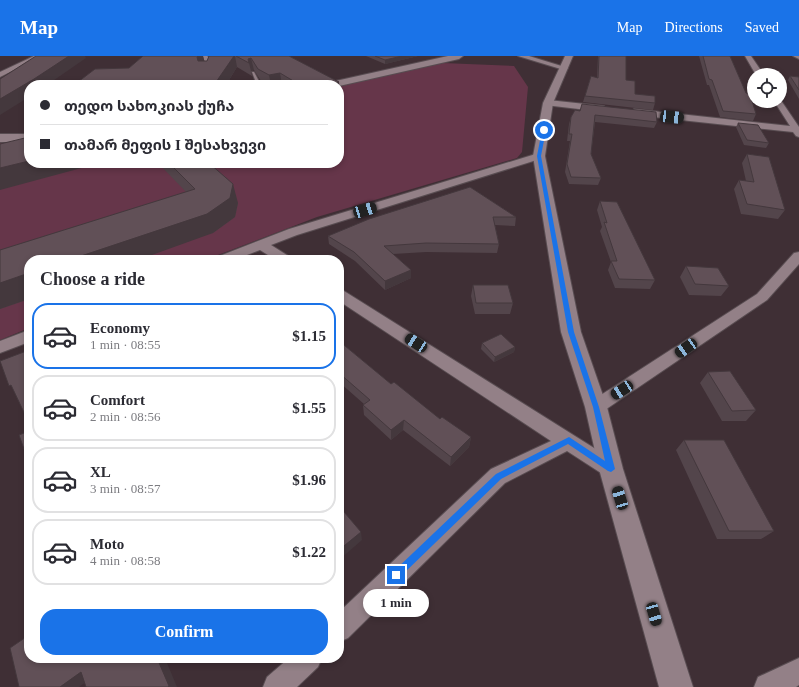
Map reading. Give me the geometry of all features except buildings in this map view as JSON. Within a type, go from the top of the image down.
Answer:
[{"type":"street","points":[[0,75],[39,56]]},
{"type":"street","points":[[202,56],[212,62],[206,70]]},
{"type":"street","points":[[344,82],[459,56]]},
{"type":"street","points":[[521,56],[567,62],[548,103],[539,156],[571,332],[596,407],[611,469],[676,687]]},
{"type":"street","points":[[748,56],[756,68]]},
{"type":"street","points":[[548,103],[610,110]]},
{"type":"street","points":[[783,108],[798,132]]},
{"type":"street","points":[[626,112],[798,132]]},
{"type":"street","points":[[0,138],[24,138]]},
{"type":"street","points":[[235,255],[293,232],[539,156]]},
{"type":"street","points":[[261,245],[277,255]]},
{"type":"street","points":[[596,407],[762,297],[799,256]]},
{"type":"street","points":[[344,297],[611,469]]},
{"type":"street","points":[[0,347],[24,338]]},
{"type":"street","points":[[344,624],[498,476],[569,441]]},
{"type":"street","points":[[278,687],[301,663]]},
{"type":"street","points":[[768,687],[799,671]]},
{"type":"lane","points":[[253,73],[256,80]]},
{"type":"shaded area","points":[[443,63],[514,66],[528,87],[522,152],[517,158],[317,217],[218,255],[24,255],[24,330],[0,340],[0,141],[10,142],[24,157],[24,168],[344,168],[344,85]]},
{"type":"route","points":[[396,575],[498,476],[569,441],[611,469],[596,407],[571,332],[539,156],[544,130]]}]
